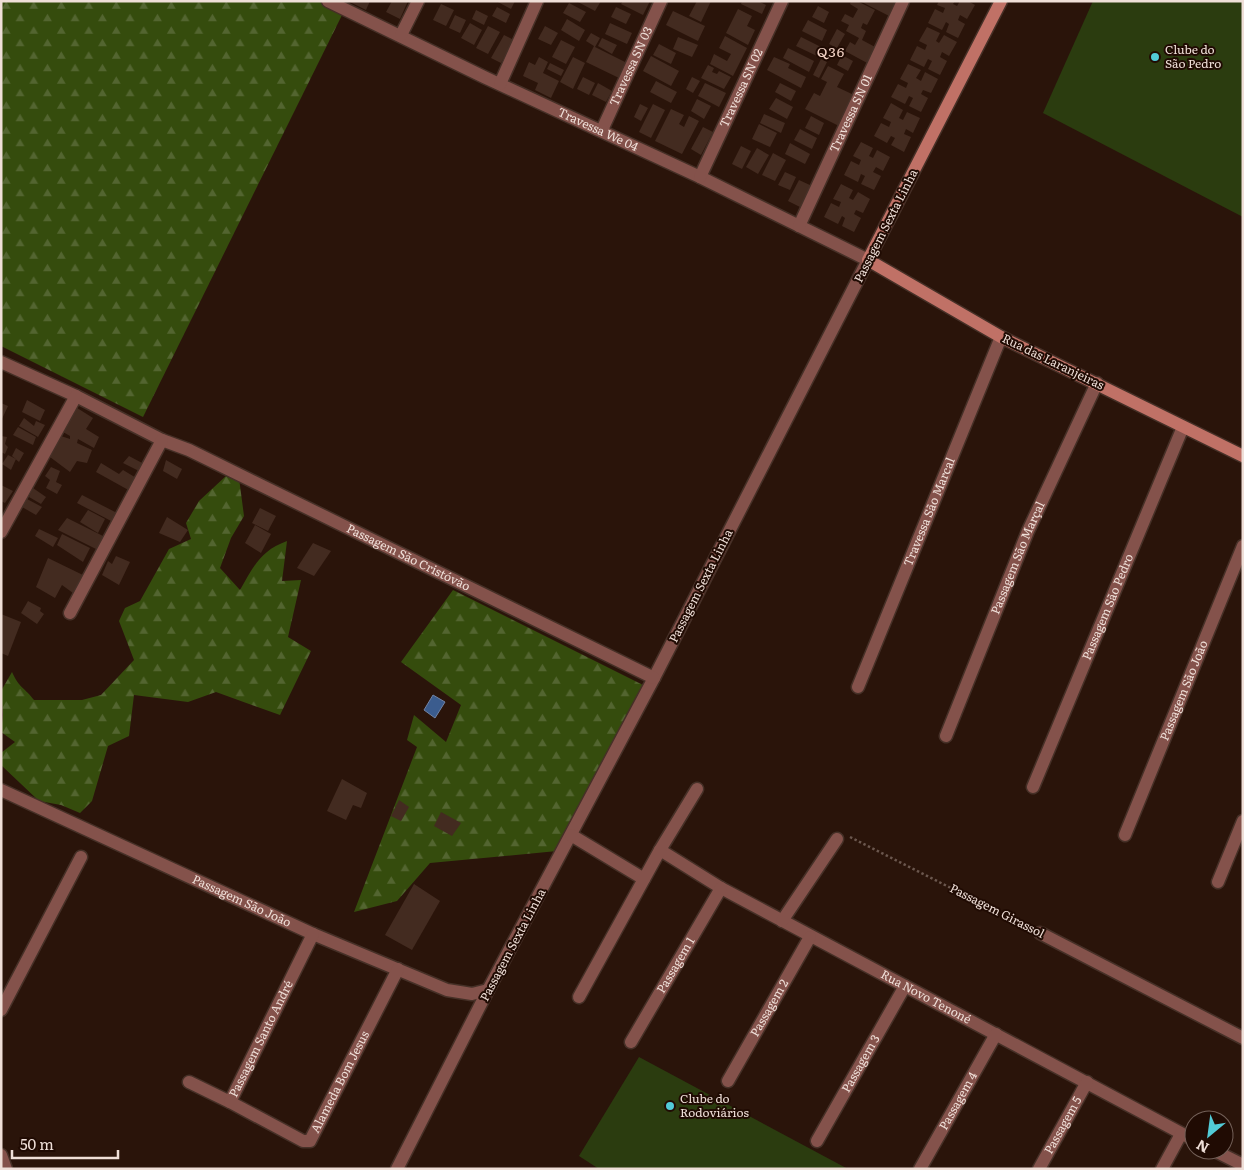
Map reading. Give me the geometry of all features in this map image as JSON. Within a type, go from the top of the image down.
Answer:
[{"type":"street","name":"Travessa We 04","points":[[328,1],[700,177],[868,260]]},
{"type":"street","points":[[401,36],[418,1]]},
{"type":"street","points":[[500,84],[538,1]]},
{"type":"street","name":"Travessa SN 03","points":[[602,130],[661,1]]},
{"type":"street","name":"Travessa SN 02","points":[[700,177],[782,1]]},
{"type":"street","name":"Travessa SN 01","points":[[799,226],[903,1]]},
{"type":"street","name":"Passagem Sexta Linha","points":[[397,1169],[488,990],[654,678],[1001,1]]},
{"type":"street","name":"Rua das Laranjeiras","points":[[868,260],[1001,337],[1243,456]]},
{"type":"street","name":"Travessa São Marcal","points":[[858,686],[1001,337]]},
{"type":"street","name":"Passagem São Cristóvão","points":[[1,362],[76,396],[162,440],[189,450],[654,678]]},
{"type":"street","name":"Passagem São Marçal","points":[[946,736],[1028,531],[1097,383]]},
{"type":"street","points":[[1,532],[76,396]]},
{"type":"street","name":"Passagem São Pedro","points":[[1033,787],[1183,427]]},
{"type":"street","points":[[70,613],[162,440]]},
{"type":"street","name":"Passagem São João","points":[[1125,835],[1243,546]]},
{"type":"street","points":[[579,998],[660,850],[697,789]]},
{"type":"street","name":"Passagem São João","points":[[1,790],[313,934],[447,990],[472,994],[488,990]]},
{"type":"street","points":[[1218,882],[1243,821]]},
{"type":"street","points":[[571,835],[644,879]]},
{"type":"street","points":[[782,921],[837,839]]},
{"type":"street","name":"Rua Novo Tenoné","points":[[660,850],[721,888],[810,937],[1087,1082],[1184,1135]]},
{"type":"street","points":[[1,1010],[81,857]]},
{"type":"street","name":"Passagem 1","points":[[631,1042],[721,888]]},
{"type":"street","name":"Passagem Girassol","points":[[1040,933],[1242,1035]]},
{"type":"street","name":"Passagem Santo André","points":[[189,1082],[230,1102],[313,934]]},
{"type":"street","name":"Passagem 2","points":[[728,1080],[810,937]]},
{"type":"street","name":"Alameda Bom Jesus","points":[[230,1102],[303,1140],[310,1141],[398,969]]},
{"type":"street","name":"Passagem 3","points":[[817,1141],[905,986]]},
{"type":"street","name":"Passagem 4","points":[[920,1169],[996,1034]]},
{"type":"street","name":"Passagem 5","points":[[1040,1169],[1087,1082]]},
{"type":"street","points":[[1162,1169],[1181,1134]]},
{"type":"street","points":[[1,1155],[6,1169]]},
{"type":"path","name":"Passagem Girassol","points":[[837,839],[844,836],[855,838],[1040,933]]},
{"type":"green space","points":[[1,1],[327,1],[345,9],[143,417],[1,346]]},
{"type":"green space","name":"Clube do São Pedro","points":[[1093,1],[1243,1],[1243,217],[1043,113]]},
{"type":"green space","points":[[226,476],[239,478],[244,516],[231,538],[220,568],[240,590],[259,560],[270,550],[287,541],[282,581],[301,580],[288,637],[311,651],[280,715],[216,692],[188,702],[134,695],[129,736],[108,746],[92,801],[80,813],[61,805],[39,801],[1,765],[1,753],[15,742],[1,732],[3,715],[1,691],[12,672],[20,685],[34,700],[82,700],[101,695],[134,660],[119,621],[125,608],[140,601],[169,549],[191,539],[186,523],[199,501]]},
{"type":"green space","points":[[453,590],[645,686],[557,851],[430,863],[397,901],[354,912],[417,747],[407,740],[414,715],[446,742],[461,705],[401,662]]},
{"type":"green space","name":"Clube do Rodoviários","points":[[639,1057],[848,1169],[599,1169],[579,1156]]},
{"type":"water","points":[[433,695],[445,702],[435,718],[424,710]]},
{"type":"building","points":[[348,1],[370,1],[366,10]]},
{"type":"building","points":[[392,1],[408,1],[400,19],[386,12]]},
{"type":"building","points":[[496,1],[515,1],[511,9]]},
{"type":"building","points":[[576,1],[601,1],[595,11]]},
{"type":"building","points":[[623,1],[650,1],[643,15],[621,4]]},
{"type":"building","points":[[697,1],[711,1],[701,22],[689,16]]},
{"type":"building","points":[[742,1],[758,1],[766,5],[762,14],[741,4]]},
{"type":"building","points":[[851,1],[857,1],[875,10],[867,25],[863,23],[861,28],[866,31],[862,40],[877,48],[869,64],[845,51],[850,42],[855,45],[859,38],[846,31],[849,25],[841,21],[845,14],[853,18],[858,9],[850,4]]},
{"type":"building","points":[[860,1],[892,1],[897,4],[891,17]]},
{"type":"building","points":[[939,1],[955,1],[953,4],[957,6],[960,1],[968,1],[975,5],[967,19],[960,15],[958,20],[965,24],[958,38],[946,32],[949,24],[946,22],[942,30],[928,23],[935,9],[943,13],[945,8],[937,5]]},
{"type":"building","points":[[569,3],[586,12],[580,22],[563,13]]},
{"type":"building","points":[[441,4],[454,10],[446,26],[433,20]]},
{"type":"building","points":[[818,6],[829,12],[824,23],[812,17]]},
{"type":"building","points":[[497,7],[510,14],[506,23],[492,16]]},
{"type":"building","points":[[616,7],[631,14],[626,24],[611,17]]},
{"type":"building","points":[[738,9],[752,16],[747,26],[755,30],[748,45],[726,33]]},
{"type":"building","points":[[476,10],[488,16],[484,25],[472,19]]},
{"type":"building","points":[[673,11],[705,26],[698,41],[666,25]]},
{"type":"building","points":[[455,15],[466,20],[460,33],[449,28]]},
{"type":"building","points":[[567,19],[585,30],[579,41],[561,30]]},
{"type":"building","points":[[808,20],[827,30],[822,41],[802,31]]},
{"type":"building","points":[[470,23],[482,30],[474,45],[461,38]]},
{"type":"building","points":[[610,23],[632,33],[627,44],[605,34]]},
{"type":"building","points":[[488,26],[500,32],[488,54],[476,48]]},
{"type":"building","points":[[545,26],[558,33],[551,45],[538,39]]},
{"type":"building","points":[[927,27],[940,33],[936,41],[939,43],[944,35],[957,42],[949,56],[942,52],[940,57],[947,61],[940,75],[928,69],[932,61],[928,59],[924,67],[910,60],[917,46],[925,50],[927,45],[919,41]]},
{"type":"building","points":[[837,29],[845,34],[837,48],[829,44]]},
{"type":"building","points":[[591,33],[600,38],[595,47],[627,63],[619,78],[586,62],[594,46],[586,41]]},
{"type":"building","points":[[504,35],[514,40],[501,63],[491,58]]},
{"type":"building","points":[[725,36],[747,48],[733,76],[710,64],[714,54],[727,61],[731,54],[719,48]]},
{"type":"building","points":[[678,37],[698,45],[692,57],[673,49]]},
{"type":"building","points":[[801,37],[821,47],[817,56],[796,46]]},
{"type":"building","points":[[602,38],[617,45],[612,54],[598,46]]},
{"type":"building","points":[[561,40],[575,47],[566,64],[552,57]]},
{"type":"building","points":[[659,44],[676,53],[671,64],[653,55]]},
{"type":"building","points":[[788,48],[814,61],[809,72],[783,58]]},
{"type":"building","points":[[842,55],[853,61],[848,71],[837,65]]},
{"type":"building","points":[[651,56],[679,71],[671,86],[643,71]]},
{"type":"building","points":[[539,57],[548,62],[543,73],[559,81],[551,98],[535,90],[538,83],[523,76],[529,62],[535,65]]},
{"type":"building","points":[[573,57],[585,63],[573,89],[560,82]]},
{"type":"building","points":[[774,57],[790,64],[788,68],[806,77],[801,88],[767,70]]},
{"type":"building","points":[[821,59],[827,62],[819,78],[813,75]]},
{"type":"building","points":[[550,63],[564,70],[561,76],[547,69]]},
{"type":"building","points":[[908,64],[921,70],[916,78],[921,81],[925,72],[938,79],[931,93],[923,90],[921,94],[928,98],[921,112],[909,106],[913,98],[909,96],[905,104],[891,97],[898,84],[906,88],[908,83],[900,79]]},
{"type":"building","points":[[708,65],[714,68],[712,72],[717,74],[719,71],[731,77],[724,89],[701,78]]},
{"type":"building","points":[[828,66],[844,74],[837,87],[854,95],[841,127],[805,109],[814,93],[820,96],[827,82],[821,79]]},
{"type":"building","points":[[583,77],[595,83],[589,95],[577,89]]},
{"type":"building","points":[[692,77],[700,81],[693,93],[686,89]]},
{"type":"building","points":[[656,81],[677,92],[671,103],[650,92]]},
{"type":"building","points":[[598,83],[612,91],[606,102],[592,95]]},
{"type":"building","points":[[705,83],[726,93],[719,107],[698,96]]},
{"type":"building","points":[[780,83],[796,91],[791,101],[775,92]]},
{"type":"building","points":[[776,98],[793,107],[787,119],[769,109]]},
{"type":"building","points":[[697,99],[711,106],[704,119],[691,111]]},
{"type":"building","points":[[891,103],[903,110],[899,118],[903,120],[907,112],[920,118],[913,133],[906,129],[904,134],[911,137],[904,152],[891,145],[895,138],[891,136],[887,143],[874,136],[881,123],[889,127],[891,122],[883,118]]},
{"type":"building","points":[[640,104],[648,108],[641,121],[634,117]]},
{"type":"building","points":[[653,104],[665,110],[651,138],[639,132]]},
{"type":"building","points":[[671,109],[684,115],[679,124],[684,127],[689,116],[699,121],[682,154],[655,141]]},
{"type":"building","points":[[764,114],[785,123],[781,133],[760,123]]},
{"type":"building","points":[[811,116],[824,123],[819,135],[805,128]]},
{"type":"building","points":[[759,124],[777,133],[770,147],[752,139]]},
{"type":"building","points":[[703,127],[713,132],[701,155],[691,149]]},
{"type":"building","points":[[800,129],[817,138],[812,149],[794,140]]},
{"type":"building","points":[[861,142],[873,148],[869,156],[873,158],[877,150],[890,157],[883,171],[876,167],[873,172],[881,176],[874,190],[861,184],[865,176],[861,174],[858,182],[844,175],[851,161],[859,165],[861,160],[853,156]]},
{"type":"building","points":[[790,143],[810,154],[805,164],[785,154]]},
{"type":"building","points":[[741,146],[751,151],[742,169],[732,164]]},
{"type":"building","points":[[757,148],[769,155],[758,174],[746,167]]},
{"type":"building","points":[[773,153],[786,160],[775,181],[762,175]]},
{"type":"building","points":[[785,172],[796,177],[790,190],[778,185]]},
{"type":"building","points":[[799,180],[812,186],[800,207],[788,201]]},
{"type":"building","points":[[841,184],[853,190],[849,198],[853,200],[858,192],[870,199],[863,213],[856,210],[854,214],[861,218],[854,232],[842,226],[845,218],[842,216],[838,224],[824,217],[831,203],[839,207],[841,202],[833,199]]},
{"type":"building","points":[[27,400],[45,410],[40,421],[22,412]]},
{"type":"building","points":[[1,403],[8,406],[1,421]]},
{"type":"building","points":[[74,406],[93,418],[86,429],[99,437],[94,448],[78,439],[77,443],[92,450],[87,463],[77,461],[70,472],[50,457],[61,436],[70,439],[70,436],[63,432],[69,422],[66,418]]},
{"type":"building","points":[[24,418],[34,426],[36,421],[45,425],[38,437],[19,426]]},
{"type":"building","points":[[18,427],[36,437],[33,445],[13,435]]},
{"type":"building","points":[[1,436],[7,437],[5,444],[8,447],[5,454],[1,452]]},
{"type":"building","points":[[16,448],[24,453],[19,462],[12,456]]},
{"type":"building","points":[[8,455],[16,459],[11,470],[2,464]]},
{"type":"building","points":[[129,456],[144,464],[139,471],[123,463]]},
{"type":"building","points":[[166,460],[182,469],[177,479],[163,471]]},
{"type":"building","points":[[101,463],[119,474],[123,470],[138,479],[132,492],[96,472]]},
{"type":"building","points":[[51,467],[60,471],[56,482],[62,485],[57,494],[46,488],[50,480],[45,476]]},
{"type":"building","points":[[1,485],[13,491],[5,503],[1,501]]},
{"type":"building","points":[[33,488],[46,497],[41,504],[29,497]]},
{"type":"building","points":[[82,495],[119,514],[113,522],[77,503]]},
{"type":"building","points":[[27,499],[42,507],[36,515],[22,507]]},
{"type":"building","points":[[260,508],[276,516],[268,531],[252,523]]},
{"type":"building","points":[[88,510],[105,519],[98,533],[80,522]]},
{"type":"building","points":[[167,517],[188,530],[180,542],[159,533]]},
{"type":"building","points":[[67,518],[105,537],[96,549],[58,530]]},
{"type":"building","points":[[255,525],[271,534],[261,553],[245,543]]},
{"type":"building","points":[[39,529],[58,538],[53,547],[35,536]]},
{"type":"building","points":[[62,534],[90,548],[83,562],[57,545]]},
{"type":"building","points":[[313,543],[331,551],[314,576],[297,568]]},
{"type":"building","points":[[116,556],[130,562],[119,585],[102,575],[108,561],[112,564]]},
{"type":"building","points":[[48,558],[85,576],[73,593],[62,585],[55,598],[36,587]]},
{"type":"building","points":[[28,601],[41,608],[40,611],[44,614],[37,624],[21,613]]},
{"type":"building","points":[[1,614],[21,622],[8,656],[1,653]]},
{"type":"building","points":[[342,779],[367,793],[361,808],[353,805],[346,820],[327,811]]},
{"type":"building","points":[[399,800],[409,807],[401,821],[391,816]]},
{"type":"building","points":[[441,812],[461,823],[452,836],[434,826]]},
{"type":"building","points":[[414,884],[440,901],[412,950],[385,935]]},
{"type":"place","name":"Clube do São Pedro","points":[[1155,57]]},
{"type":"place","name":"Clube do Rodoviários","points":[[670,1106]]},
{"type":"district","name":"Q36","points":[[831,52]]}]
